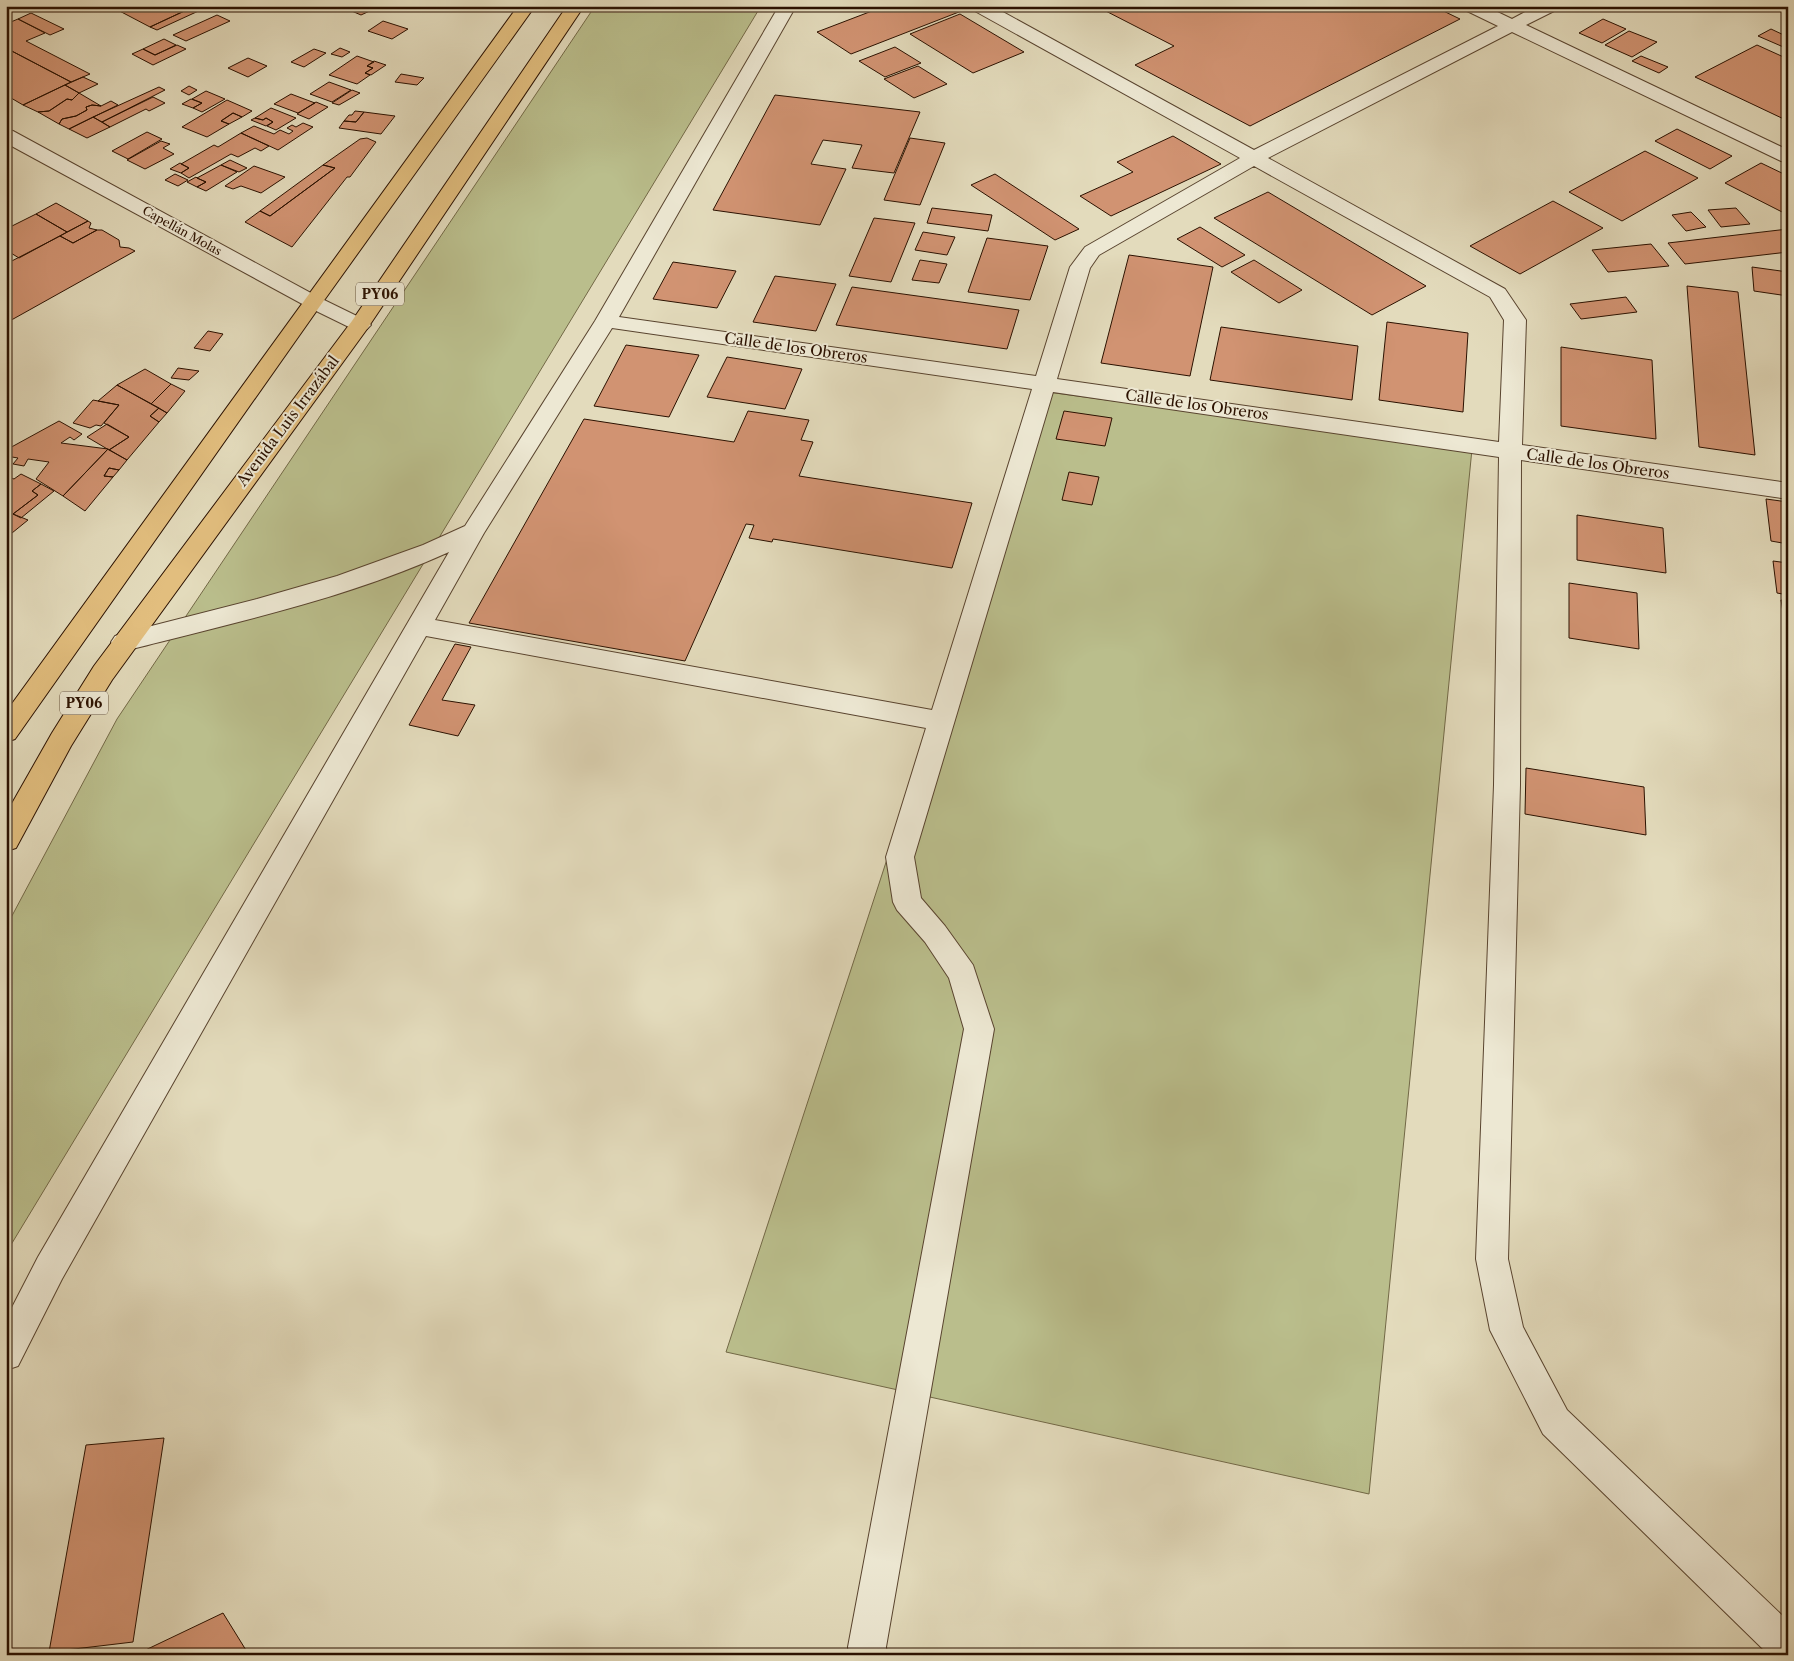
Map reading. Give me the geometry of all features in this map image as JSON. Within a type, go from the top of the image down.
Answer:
[{"type":"highway","name":"PY06","points":[[6,732],[527,6]]},
{"type":"highway","name":"Avenida Luis Irrazábal","points":[[6,840],[61,740],[124,642],[360,325],[576,6]]},
{"type":"street","points":[[6,1354],[50,1268],[473,532],[606,321],[788,6]]},
{"type":"street","points":[[979,6],[1498,293],[1515,320],[1510,451],[1507,785],[1492,1259],[1506,1330],[1555,1422],[1788,1647]]},
{"type":"street","points":[[1471,6],[1788,157]]},
{"type":"street","points":[[868,1655],[867,1647],[979,1029],[963,974],[935,934],[907,902],[900,857],[1080,267],[1092,251],[1255,157],[1550,6]]},
{"type":"street","name":"Capellán Molas","points":[[6,135],[313,302],[360,325]]},
{"type":"street","name":"Calle de los Obreros","points":[[606,321],[1788,491]]},
{"type":"street","points":[[124,642],[326,590],[430,553],[473,532]]},
{"type":"street","points":[[419,626],[942,721]]},
{"type":"green space","points":[[595,6],[761,6],[6,1253],[6,927],[117,719]]},
{"type":"green space","points":[[1040,391],[1472,449],[1369,1494],[726,1352]]},
{"type":"building","points":[[110,6],[161,6],[171,11],[183,6],[195,6],[150,27]]},
{"type":"building","points":[[195,6],[205,8],[157,30],[150,27]]},
{"type":"building","points":[[340,6],[368,6],[374,9],[361,15]]},
{"type":"building","points":[[885,6],[958,6],[964,10],[851,54],[817,32]]},
{"type":"building","points":[[1096,6],[1433,6],[1460,19],[1250,126],[1135,65],[1174,46]]},
{"type":"building","points":[[31,13],[64,29],[50,35],[18,19]]},
{"type":"building","points":[[960,14],[1024,52],[973,73],[910,34]]},
{"type":"building","points":[[217,15],[230,21],[186,41],[173,35]]},
{"type":"building","points":[[18,19],[45,33],[26,41],[90,74],[71,82],[6,48],[6,24]]},
{"type":"building","points":[[1603,19],[1626,29],[1602,43],[1579,33]]},
{"type":"building","points":[[383,21],[408,29],[392,39],[368,31]]},
{"type":"building","points":[[1771,29],[1788,37],[1788,49],[1758,36]]},
{"type":"building","points":[[1629,31],[1657,42],[1632,57],[1605,45]]},
{"type":"building","points":[[164,39],[176,45],[155,55],[143,49]]},
{"type":"building","points":[[177,45],[186,49],[153,65],[132,54],[143,49],[155,55]]},
{"type":"building","points":[[1757,45],[1788,59],[1788,121],[1695,77]]},
{"type":"building","points":[[895,47],[921,63],[885,77],[859,61]]},
{"type":"building","points":[[6,48],[71,82],[23,105],[6,95]]},
{"type":"building","points":[[340,48],[350,52],[342,57],[331,54]]},
{"type":"building","points":[[314,49],[326,53],[304,67],[291,62]]},
{"type":"building","points":[[357,56],[374,62],[367,66],[373,68],[365,73],[370,75],[357,84],[329,75]]},
{"type":"building","points":[[1641,56],[1668,67],[1659,73],[1632,61]]},
{"type":"building","points":[[248,58],[267,66],[248,77],[228,68]]},
{"type":"building","points":[[374,61],[386,65],[371,75],[365,73],[373,68],[367,66]]},
{"type":"building","points":[[918,66],[947,84],[914,98],[884,79]]},
{"type":"building","points":[[401,74],[424,78],[417,85],[395,82]]},
{"type":"building","points":[[83,77],[98,84],[79,93],[65,85]]},
{"type":"building","points":[[329,82],[351,90],[332,102],[310,94]]},
{"type":"building","points":[[65,85],[79,93],[72,100],[67,99],[49,111],[38,112],[23,105]]},
{"type":"building","points":[[189,86],[197,90],[189,95],[181,91]]},
{"type":"building","points":[[159,87],[165,90],[102,122],[93,117]]},
{"type":"building","points":[[352,90],[360,93],[339,105],[332,103]]},
{"type":"building","points":[[206,91],[225,99],[202,112],[193,108],[202,103],[192,99]]},
{"type":"building","points":[[79,93],[101,106],[92,105],[86,107],[87,110],[76,116],[62,119],[59,124],[38,112],[49,111],[67,99],[72,100]]},
{"type":"building","points":[[291,94],[315,103],[298,113],[274,104]]},
{"type":"building","points":[[775,95],[920,112],[894,173],[852,168],[862,145],[823,140],[811,164],[846,169],[820,225],[713,210]]},
{"type":"building","points":[[153,97],[165,103],[149,111],[146,109],[110,127],[102,122]]},
{"type":"building","points":[[191,99],[202,103],[193,108],[182,104]]},
{"type":"building","points":[[227,100],[252,111],[242,117],[233,113],[221,121],[229,124],[207,137],[182,127]]},
{"type":"building","points":[[111,101],[118,105],[69,129],[59,124],[62,119],[76,116],[87,110],[86,107],[92,105],[101,106]]},
{"type":"building","points":[[316,102],[328,107],[309,119],[297,114]]},
{"type":"building","points":[[271,108],[296,118],[276,130],[267,126],[273,122],[266,118],[263,120],[255,118]]},
{"type":"building","points":[[355,111],[364,112],[356,122],[344,121],[349,115],[352,115]]},
{"type":"building","points":[[364,112],[395,116],[381,134],[339,128],[344,121],[356,122]]},
{"type":"building","points":[[233,113],[242,117],[229,124],[221,121]]},
{"type":"building","points":[[93,117],[110,127],[87,138],[69,129]]},
{"type":"building","points":[[255,118],[263,120],[266,118],[273,122],[266,126],[251,120]]},
{"type":"building","points":[[303,123],[313,127],[278,150],[241,133],[254,126],[274,134],[280,130],[289,134],[293,131],[287,128],[292,125],[296,127]]},
{"type":"building","points":[[1677,129],[1732,156],[1710,169],[1655,141]]},
{"type":"building","points":[[147,132],[162,139],[128,159],[112,151]]},
{"type":"building","points":[[241,133],[269,146],[261,151],[255,148],[238,157],[231,154],[189,178],[181,173],[189,168],[181,164],[214,145],[218,147]]},
{"type":"building","points":[[1173,136],[1221,164],[1111,216],[1080,196],[1133,172],[1117,162]]},
{"type":"building","points":[[367,138],[376,142],[350,177],[347,177],[292,247],[245,222],[260,211],[270,216],[335,168],[323,165],[360,139]]},
{"type":"building","points":[[910,138],[945,143],[920,205],[884,200]]},
{"type":"building","points":[[161,141],[170,144],[163,148],[174,154],[145,169],[127,160]]},
{"type":"building","points":[[1645,151],[1698,178],[1622,221],[1569,192]]},
{"type":"building","points":[[230,160],[247,168],[239,172],[221,165]]},
{"type":"building","points":[[180,163],[189,168],[181,173],[170,169]]},
{"type":"building","points":[[1761,163],[1788,176],[1788,215],[1725,183]]},
{"type":"building","points":[[221,165],[237,172],[206,191],[197,187],[206,182],[197,178]]},
{"type":"building","points":[[323,165],[335,168],[270,216],[260,211]]},
{"type":"building","points":[[254,166],[285,177],[261,193],[241,186],[233,189],[225,186]]},
{"type":"building","points":[[175,174],[188,180],[178,186],[165,180]]},
{"type":"building","points":[[995,174],[1079,229],[1055,240],[971,185]]},
{"type":"building","points":[[196,177],[206,182],[197,187],[187,182]]},
{"type":"building","points":[[1268,192],[1426,286],[1372,315],[1214,218]]},
{"type":"building","points":[[1553,201],[1603,228],[1520,274],[1470,246]]},
{"type":"building","points":[[56,203],[88,221],[67,232],[36,214]]},
{"type":"building","points":[[932,208],[992,215],[988,231],[927,223]]},
{"type":"building","points":[[1736,208],[1750,224],[1721,227],[1708,210]]},
{"type":"building","points":[[1691,212],[1706,227],[1686,231],[1672,215]]},
{"type":"building","points":[[36,214],[67,232],[19,258],[6,250],[6,229]]},
{"type":"building","points":[[874,218],[915,223],[891,282],[849,276]]},
{"type":"building","points":[[88,221],[91,223],[89,228],[97,230],[73,243],[60,236]]},
{"type":"building","points":[[1200,227],[1245,255],[1222,267],[1177,239]]},
{"type":"building","points":[[1788,229],[1788,252],[1685,264],[1668,243]]},
{"type":"building","points":[[97,230],[102,230],[119,240],[120,247],[135,251],[6,323],[6,264],[60,236],[73,243]]},
{"type":"building","points":[[923,232],[955,237],[947,255],[915,250]]},
{"type":"building","points":[[987,238],[1048,246],[1030,300],[968,292]]},
{"type":"building","points":[[1651,244],[1669,266],[1608,272],[1592,250]]},
{"type":"building","points":[[1129,255],[1213,267],[1190,376],[1101,363]]},
{"type":"building","points":[[920,260],[947,264],[939,283],[912,280]]},
{"type":"building","points":[[1254,260],[1302,290],[1279,303],[1231,272]]},
{"type":"building","points":[[673,262],[736,271],[717,308],[653,299]]},
{"type":"building","points":[[1752,267],[1788,272],[1788,296],[1754,291]]},
{"type":"building","points":[[775,276],[836,284],[816,331],[753,322]]},
{"type":"building","points":[[1687,286],[1738,292],[1755,455],[1699,447]]},
{"type":"building","points":[[852,287],[1019,310],[1007,349],[836,325]]},
{"type":"building","points":[[1626,297],[1637,312],[1581,319],[1570,304]]},
{"type":"building","points":[[1387,322],[1468,333],[1463,412],[1379,400]]},
{"type":"building","points":[[1221,327],[1358,346],[1352,400],[1210,380]]},
{"type":"building","points":[[208,331],[223,334],[210,351],[194,348]]},
{"type":"building","points":[[626,345],[699,355],[669,417],[594,406]]},
{"type":"building","points":[[1561,347],[1652,360],[1656,439],[1561,426]]},
{"type":"building","points":[[727,357],[802,369],[785,409],[707,397]]},
{"type":"building","points":[[178,368],[199,371],[189,380],[171,378]]},
{"type":"building","points":[[145,369],[171,384],[151,404],[117,385]]},
{"type":"building","points":[[171,384],[185,391],[167,413],[151,404]]},
{"type":"building","points":[[117,385],[159,408],[150,416],[159,422],[127,460],[109,450],[129,437],[104,423],[119,405],[98,401]]},
{"type":"building","points":[[93,400],[119,405],[101,426],[96,425],[90,428],[73,423]]},
{"type":"building","points":[[159,408],[167,413],[159,422],[150,416]]},
{"type":"building","points":[[748,411],[809,420],[801,440],[813,442],[799,476],[972,503],[952,568],[773,539],[772,542],[749,538],[754,525],[746,524],[685,661],[469,623],[584,419],[734,442]]},
{"type":"building","points":[[1064,411],[1112,418],[1105,446],[1056,439]]},
{"type":"building","points":[[59,421],[82,434],[74,440],[70,437],[61,443],[108,449],[63,496],[36,479],[49,462],[28,459],[24,466],[13,464],[18,458],[6,456],[6,450]]},
{"type":"building","points":[[107,424],[129,437],[109,450],[87,437]]},
{"type":"building","points":[[108,449],[127,460],[119,470],[109,468],[104,476],[113,477],[85,511],[63,496]]},
{"type":"building","points":[[109,468],[119,470],[113,477],[104,476]]},
{"type":"building","points":[[1069,472],[1099,477],[1092,505],[1062,500]]},
{"type":"building","points":[[21,474],[41,484],[32,491],[38,495],[13,514],[28,520],[12,533],[8,531],[6,533],[6,476],[14,479]]},
{"type":"building","points":[[41,484],[54,491],[21,518],[13,514],[38,495],[32,491]]},
{"type":"building","points":[[1766,499],[1788,502],[1788,544],[1771,541]]},
{"type":"building","points":[[1577,515],[1663,528],[1666,573],[1577,560]]},
{"type":"building","points":[[1773,561],[1788,563],[1788,595],[1777,593]]},
{"type":"building","points":[[1569,583],[1637,593],[1639,649],[1569,638]]},
{"type":"building","points":[[1781,600],[1788,601],[1788,619],[1784,618]]},
{"type":"building","points":[[455,644],[471,647],[442,700],[475,705],[458,736],[409,725]]},
{"type":"building","points":[[1526,768],[1644,787],[1646,835],[1525,814]]},
{"type":"building","points":[[164,1438],[133,1642],[49,1652],[86,1445]]},
{"type":"building","points":[[223,1613],[249,1655],[135,1655]]}]
